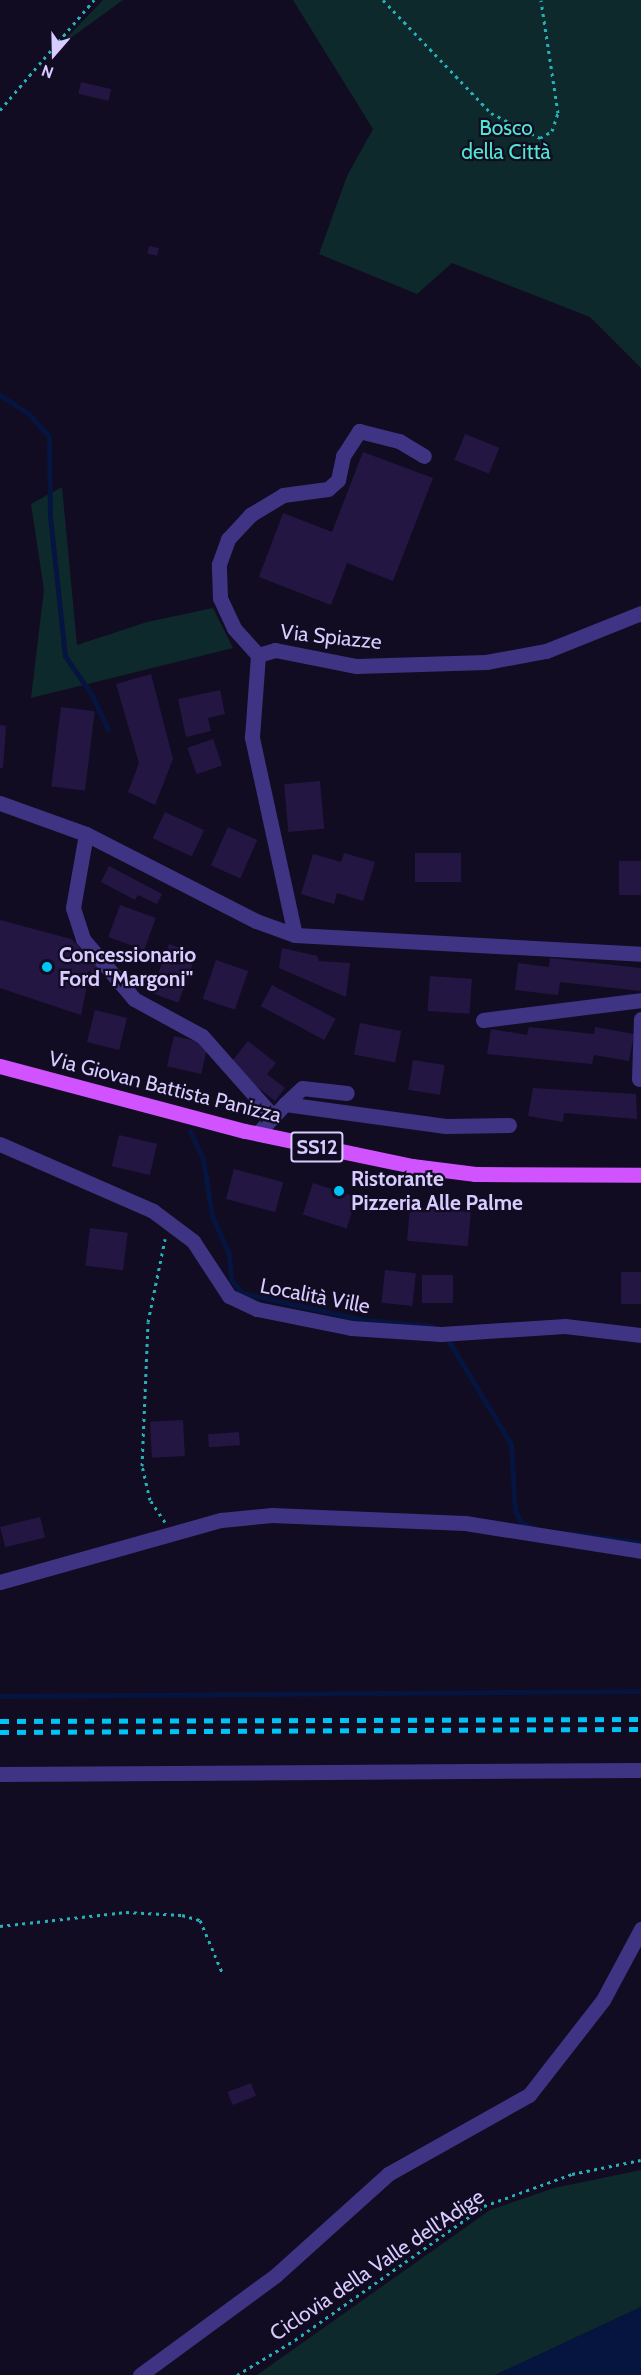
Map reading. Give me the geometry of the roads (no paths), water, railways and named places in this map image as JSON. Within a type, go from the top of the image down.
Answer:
[{"type":"main road","name":"Via Giovan Battista Panizza","points":[[0,1066],[258,1134],[349,1155],[475,1174],[641,1175]]},
{"type":"street","points":[[258,655],[234,628],[220,598],[219,564],[228,538],[250,515],[283,495],[328,489],[338,480],[343,456],[359,431],[399,441],[424,456]]},
{"type":"street","name":"Via Spiazze","points":[[295,935],[252,737],[258,655],[275,650],[357,666],[486,662],[546,651],[641,613]]},
{"type":"street","points":[[0,803],[86,834],[256,921],[295,935],[641,954]]},
{"type":"street","points":[[86,834],[73,908],[82,939],[134,999],[202,1036],[272,1116]]},
{"type":"street","points":[[483,1020],[641,1000]]},
{"type":"street","points":[[639,1079],[641,1019]]},
{"type":"street","name":"Via Giovan Battista Panizza","points":[[258,1134],[272,1116],[302,1088],[347,1093]]},
{"type":"street","points":[[285,1104],[446,1126],[509,1125]]},
{"type":"street","name":"Località Ville","points":[[0,1144],[90,1181],[168,1222],[193,1241],[229,1296],[257,1309],[351,1328],[452,1334],[565,1326],[641,1335]]},
{"type":"street","points":[[0,1581],[29,1578],[221,1520],[326,1516],[465,1523],[641,1551]]},
{"type":"street","points":[[0,1773],[641,1770]]},
{"type":"street","points":[[140,2375],[276,2276],[388,2174],[529,2095],[603,2001],[641,1929]]},
{"type":"water","points":[[641,2307],[641,2375],[495,2375],[498,2374]]},
{"type":"waterway","points":[[0,395],[28,413],[49,436],[50,516],[65,656],[92,695],[108,730]]},
{"type":"waterway","points":[[190,1131],[203,1159],[212,1216],[229,1254],[231,1279],[242,1293],[364,1320],[432,1326]]},
{"type":"waterway","points":[[448,1340],[511,1444],[515,1511],[522,1523],[532,1527]]},
{"type":"waterway","points":[[571,1533],[641,1543]]},
{"type":"waterway","points":[[0,1696],[641,1691]]},
{"type":"railway","points":[[0,1721],[641,1719]]},
{"type":"railway","points":[[0,1732],[641,1729]]},
{"type":"place","name":"Concessionario Ford \"Margoni\"","points":[[47,967]]},
{"type":"place","name":"Ristorante Pizzeria Alle Palme","points":[[339,1191]]},
{"type":"park label","name":"Bosco della Città","points":[[506,140]]}]
